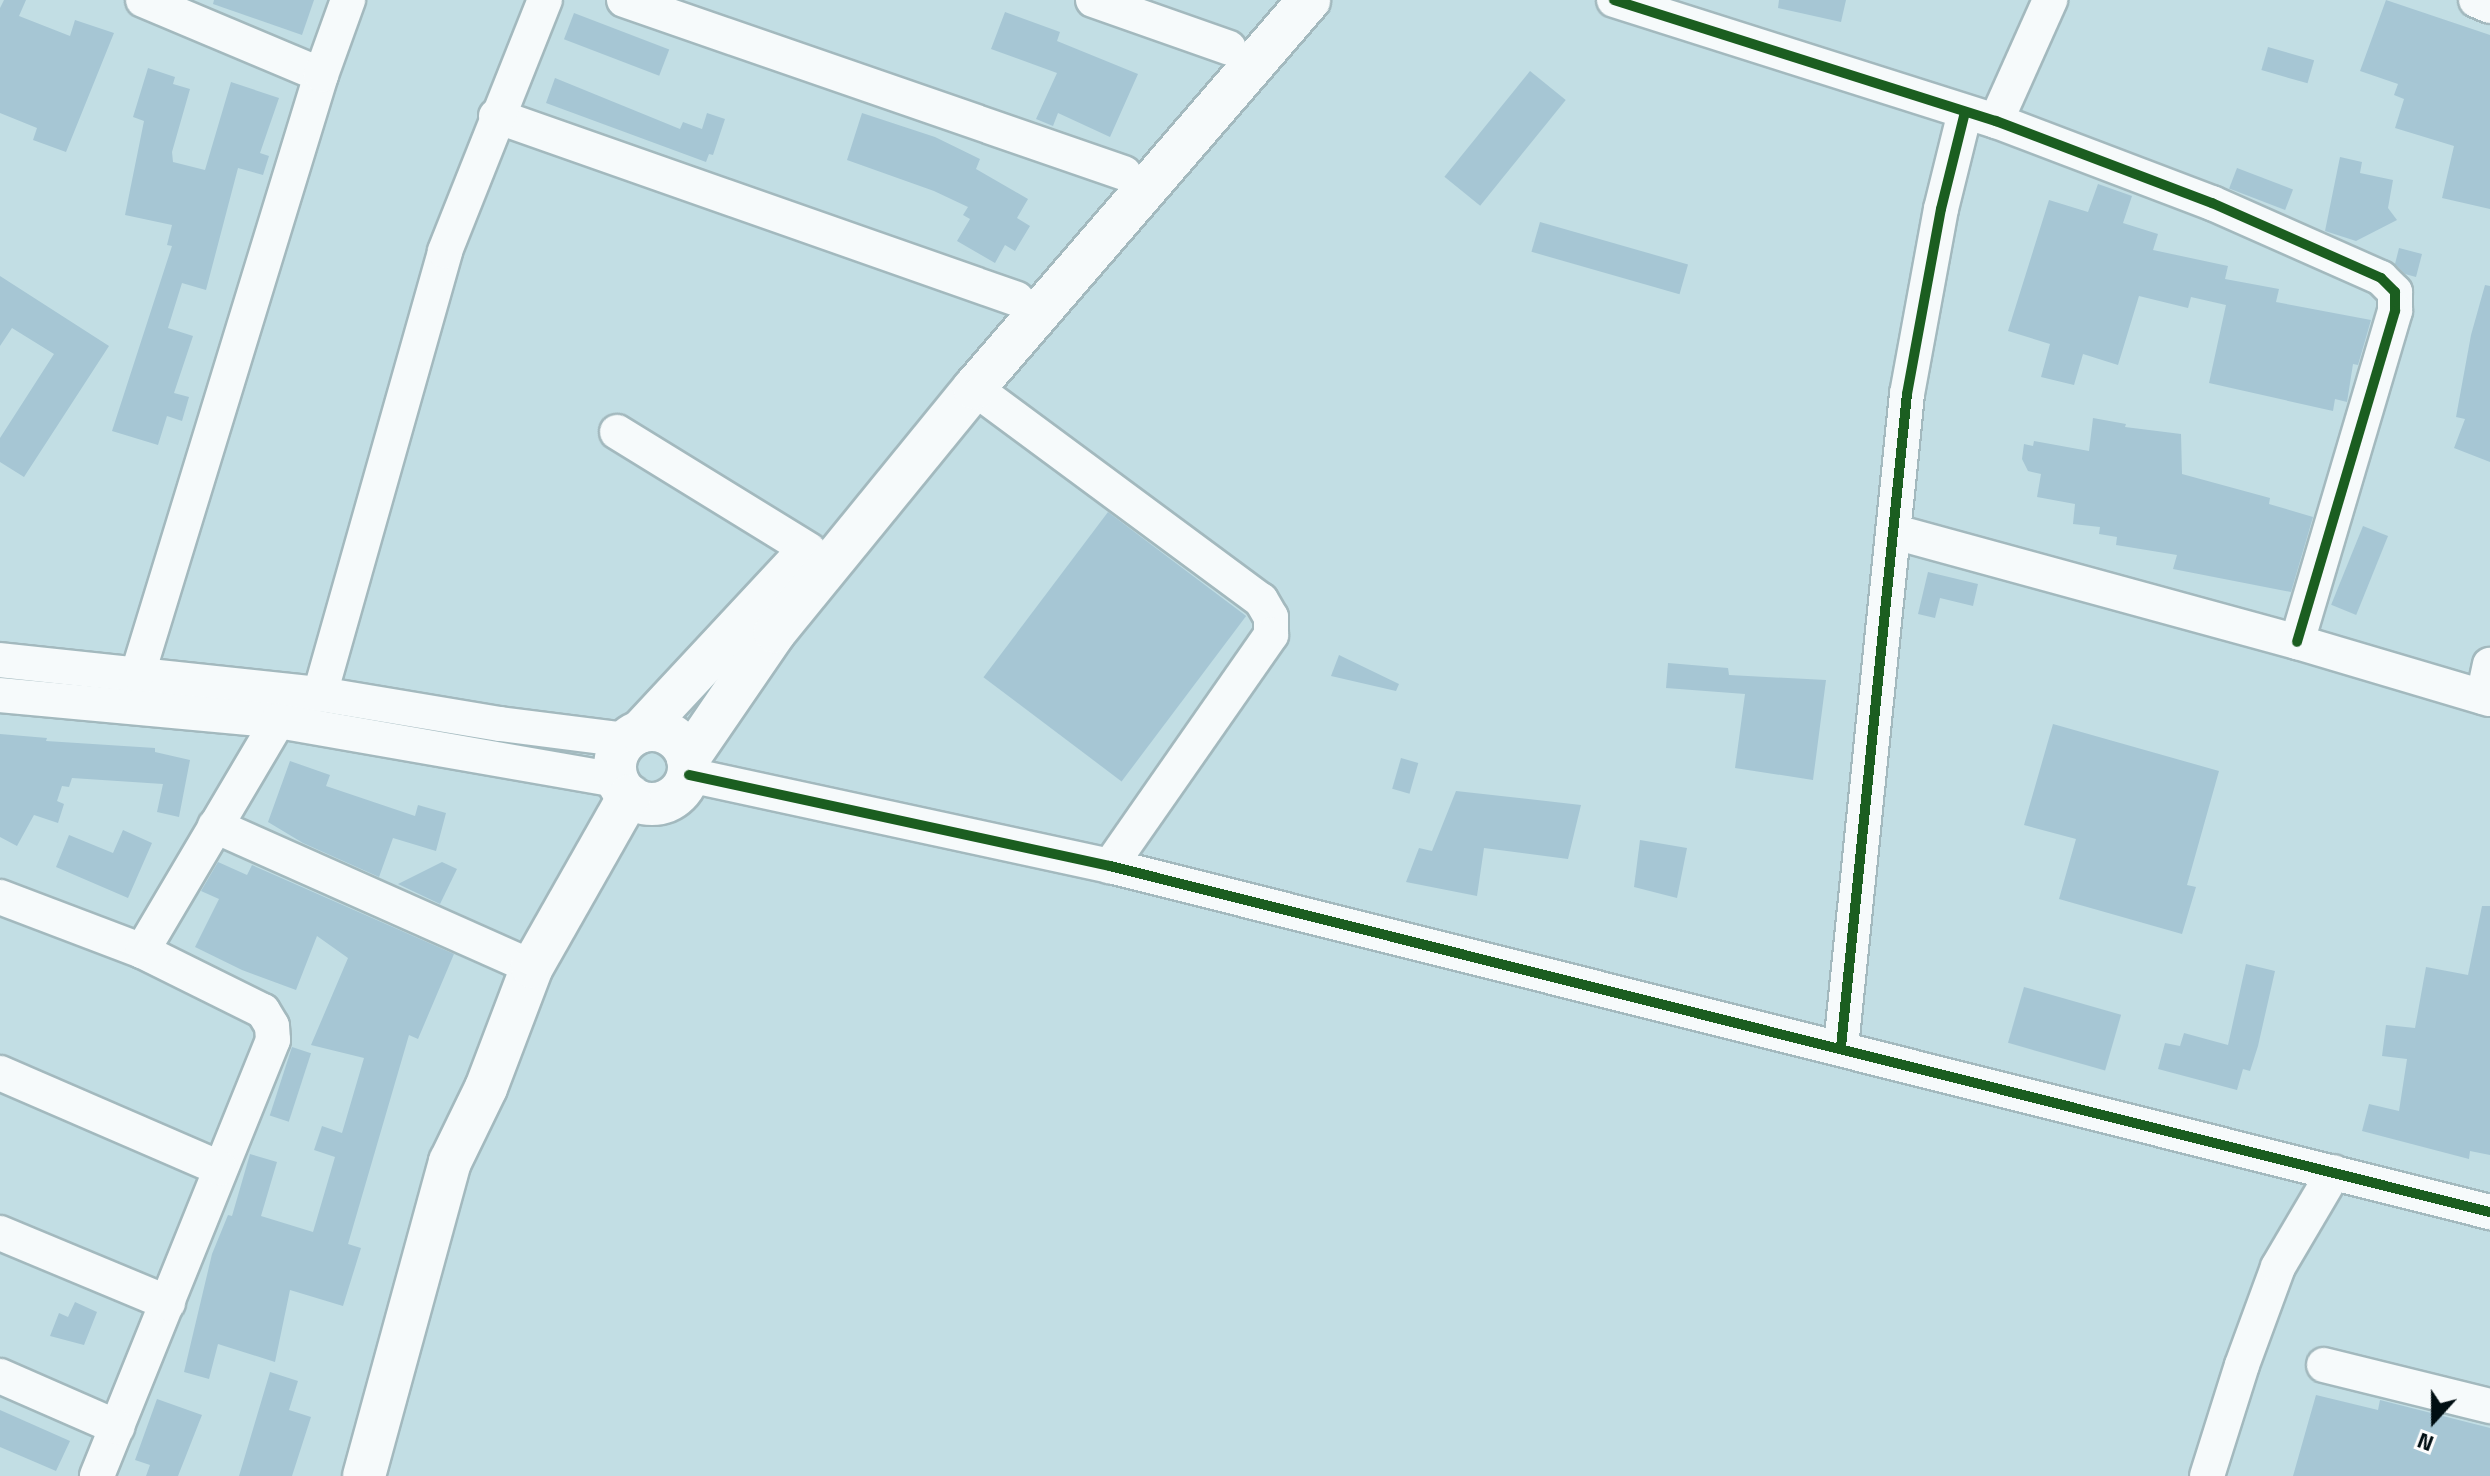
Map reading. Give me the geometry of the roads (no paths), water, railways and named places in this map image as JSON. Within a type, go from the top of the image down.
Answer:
[{"type":"main road","points":[[1272,0],[1017,299],[809,550],[633,736],[615,765],[635,793],[672,799],[683,789],[689,767],[775,632],[974,388],[1309,0]]},
{"type":"main road","points":[[633,736],[652,730],[675,738],[689,767]]},
{"type":"main road","points":[[364,1476],[450,1162],[486,1088],[532,967],[635,793]]},
{"type":"main road","points":[[393,1476],[478,1166],[506,1082],[540,997],[587,907],[635,793]]},
{"type":"street","points":[[143,0],[321,75]]},
{"type":"street","points":[[138,673],[321,75],[348,0]]},
{"type":"street","points":[[320,694],[445,251],[496,116],[545,0]]},
{"type":"street","points":[[624,0],[1124,173]]},
{"type":"street","points":[[1093,0],[1229,48]]},
{"type":"street","points":[[1614,0],[1981,117],[2212,203],[2381,278],[2395,292],[2395,311],[2297,642]]},
{"type":"street","points":[[1841,1047],[1914,352],[1941,209],[1981,117],[2050,0]]},
{"type":"street","points":[[2476,0],[2490,6]]},
{"type":"street","points":[[496,116],[1017,299]]},
{"type":"street","points":[[974,388],[1261,600],[1271,617],[1271,635],[1110,866]]},
{"type":"street","points":[[617,432],[809,550]]},
{"type":"street","points":[[1895,532],[2297,642],[2488,687]]},
{"type":"street","points":[[0,660],[320,694],[500,724],[633,736]]},
{"type":"street","points":[[0,695],[278,721],[635,793]]},
{"type":"street","points":[[142,951],[278,721]]},
{"type":"street","points":[[689,767],[1110,866],[2490,1212]]},
{"type":"street","points":[[215,826],[532,967]]},
{"type":"street","points":[[0,897],[142,951],[263,1011],[272,1026],[273,1040],[97,1476]]},
{"type":"street","points":[[0,1073],[220,1168]]},
{"type":"street","points":[[2207,1476],[2242,1365],[2278,1267],[2334,1172]]},
{"type":"street","points":[[0,1233],[168,1303]]},
{"type":"street","points":[[2324,1365],[2490,1406]]},
{"type":"street","points":[[0,1376],[117,1427]]}]
